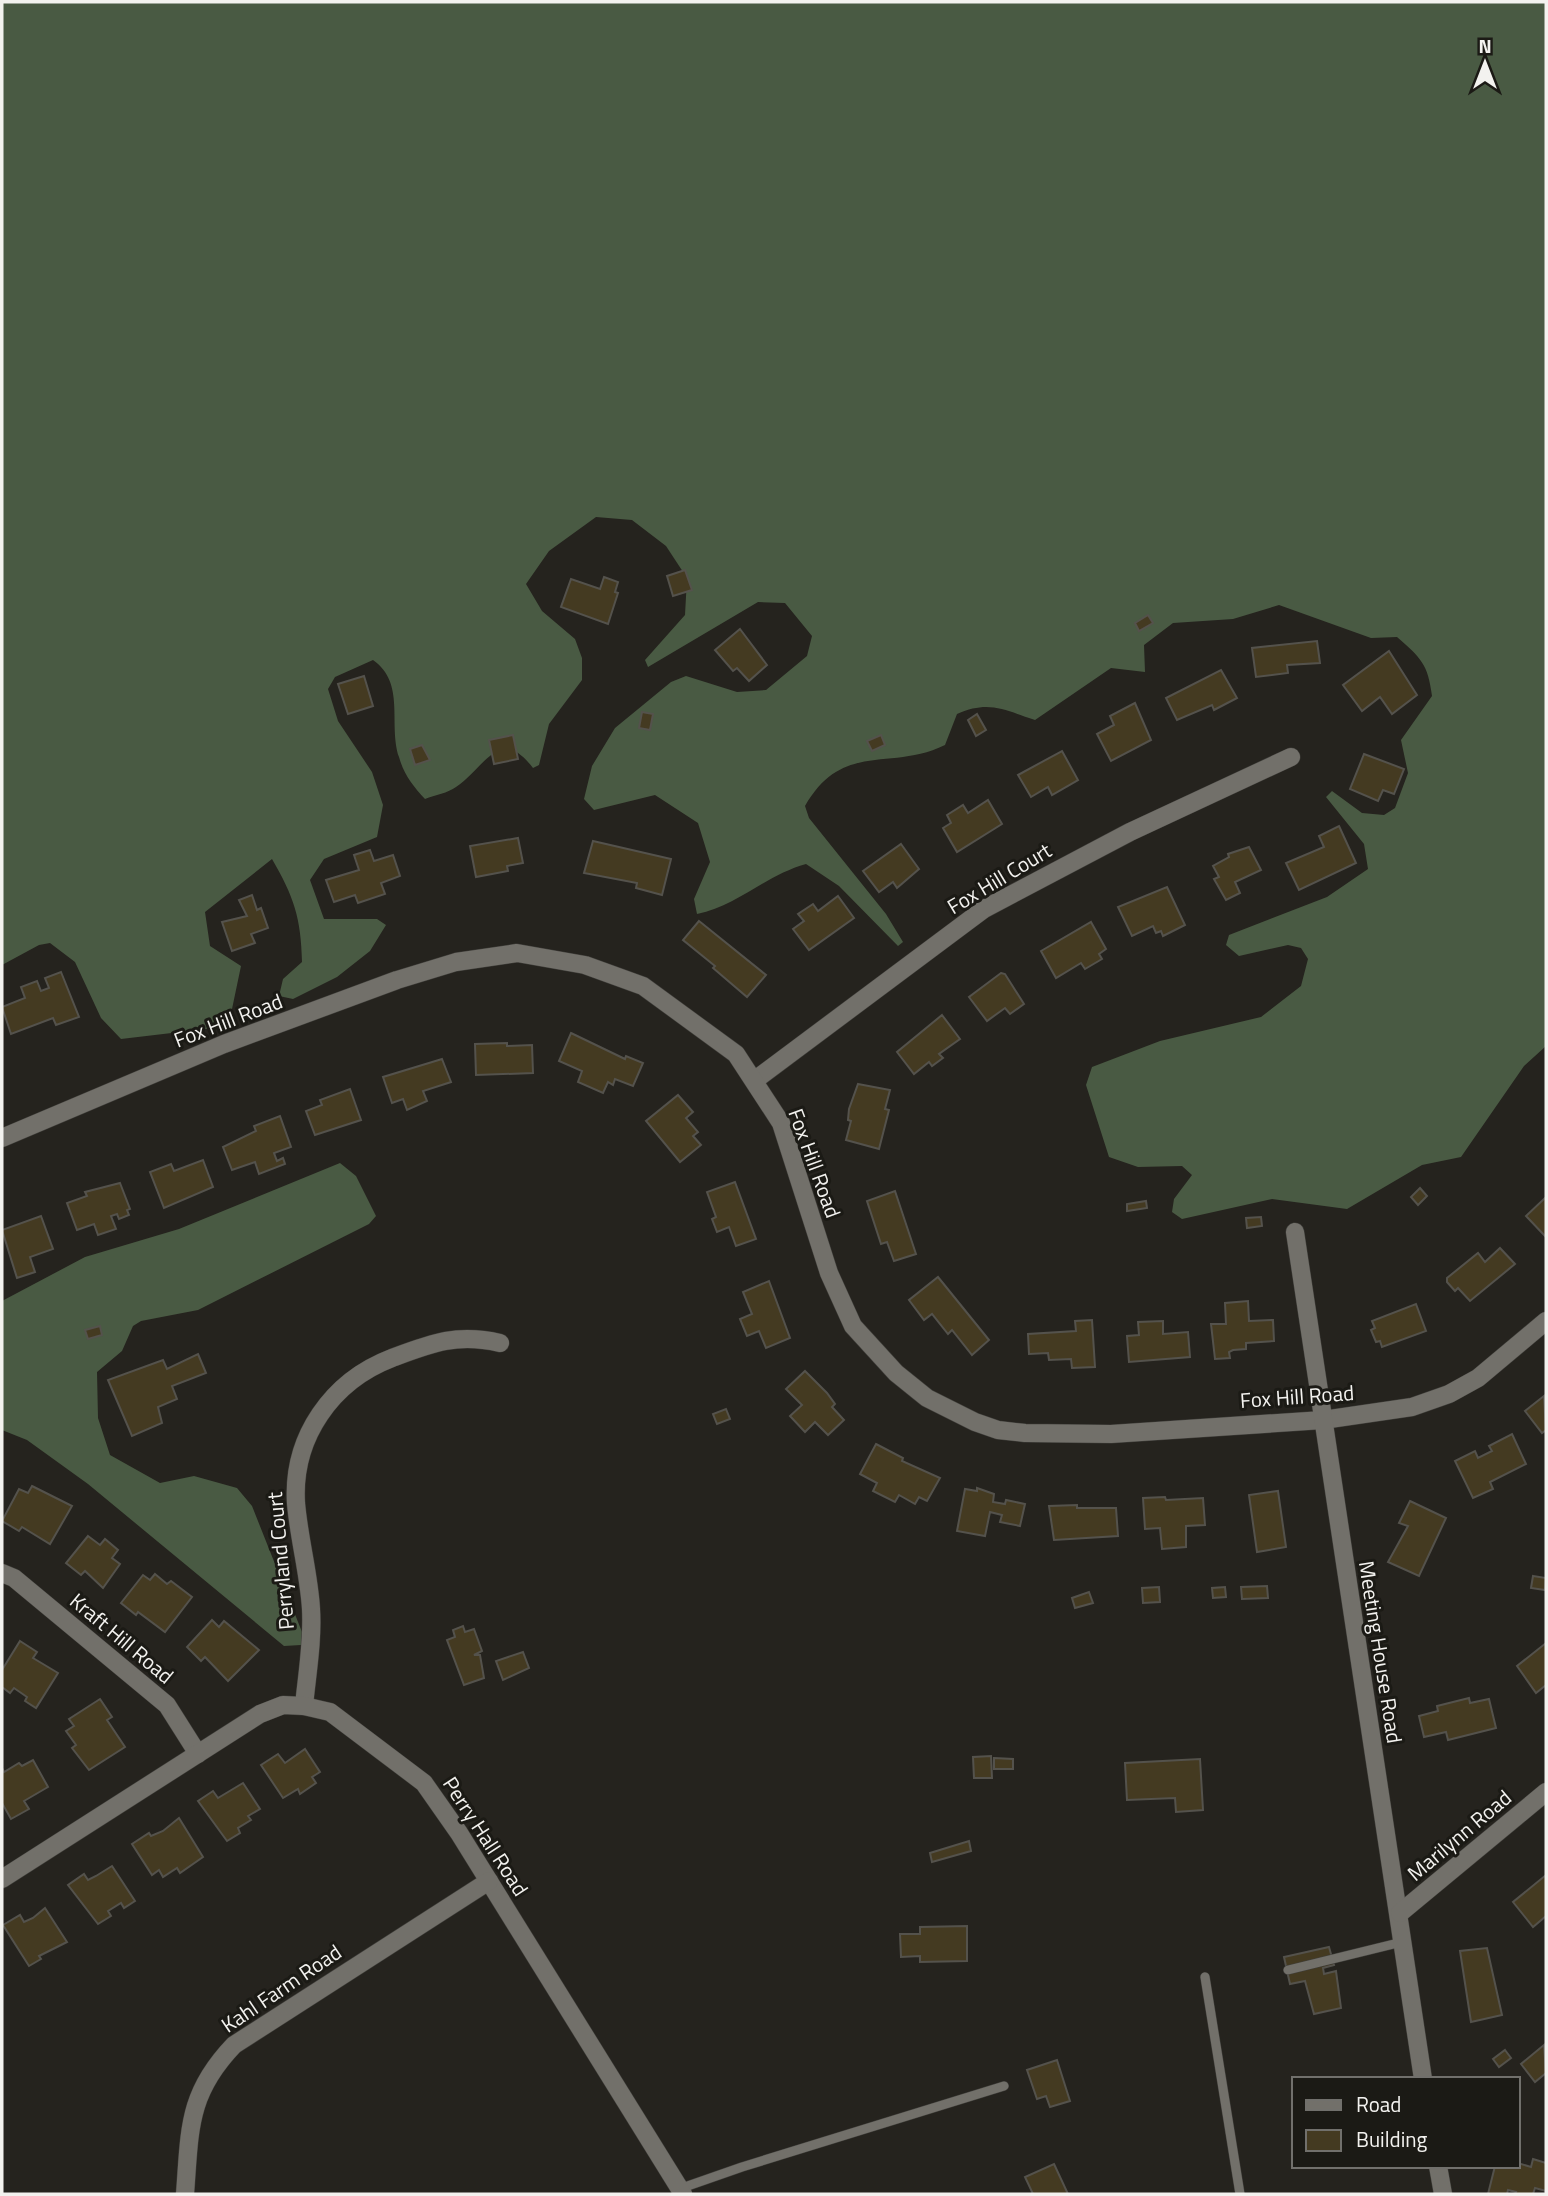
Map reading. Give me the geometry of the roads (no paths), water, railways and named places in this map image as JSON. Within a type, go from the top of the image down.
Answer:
[{"type":"street","name":"Fox Hill Court","points":[[755,1080],[984,909],[1130,832],[1291,757]]},
{"type":"street","name":"Fox Hill Road","points":[[2,1138],[224,1044],[397,980],[488,955],[517,953],[586,965],[643,986],[736,1054],[781,1123],[830,1273],[853,1326],[896,1373],[927,1398],[975,1422],[998,1430],[1025,1433],[1111,1434],[1323,1420],[1412,1407],[1449,1394],[1479,1378],[1546,1321]]},
{"type":"street","name":"Meeting House Road","points":[[1295,1232],[1423,2077]]},
{"type":"street","name":"Perryland Court","points":[[304,1706],[312,1613],[296,1481],[306,1440],[319,1413],[351,1378],[375,1365],[447,1339],[474,1336],[500,1343]]},
{"type":"street","name":"Kraft Hill Road","points":[[2,1573],[14,1578],[167,1704],[198,1754]]},
{"type":"street","name":"Perry Hall Road","points":[[2,1879],[260,1714],[283,1705],[304,1706],[330,1712],[424,1783],[489,1881],[681,2192]]},
{"type":"street","name":"Marilynn Road","points":[[1400,1913],[1546,1792]]},
{"type":"street","name":"Kahl Farm Road","points":[[185,2194],[196,2099],[206,2077],[234,2045],[489,1881]]},
{"type":"street","points":[[1438,2168],[1443,2194]]},
{"type":"lane","points":[[1288,1970],[1404,1941]]},
{"type":"lane","points":[[1205,1977],[1240,2194]]},
{"type":"lane","points":[[681,2192],[741,2166],[1004,2086]]}]
